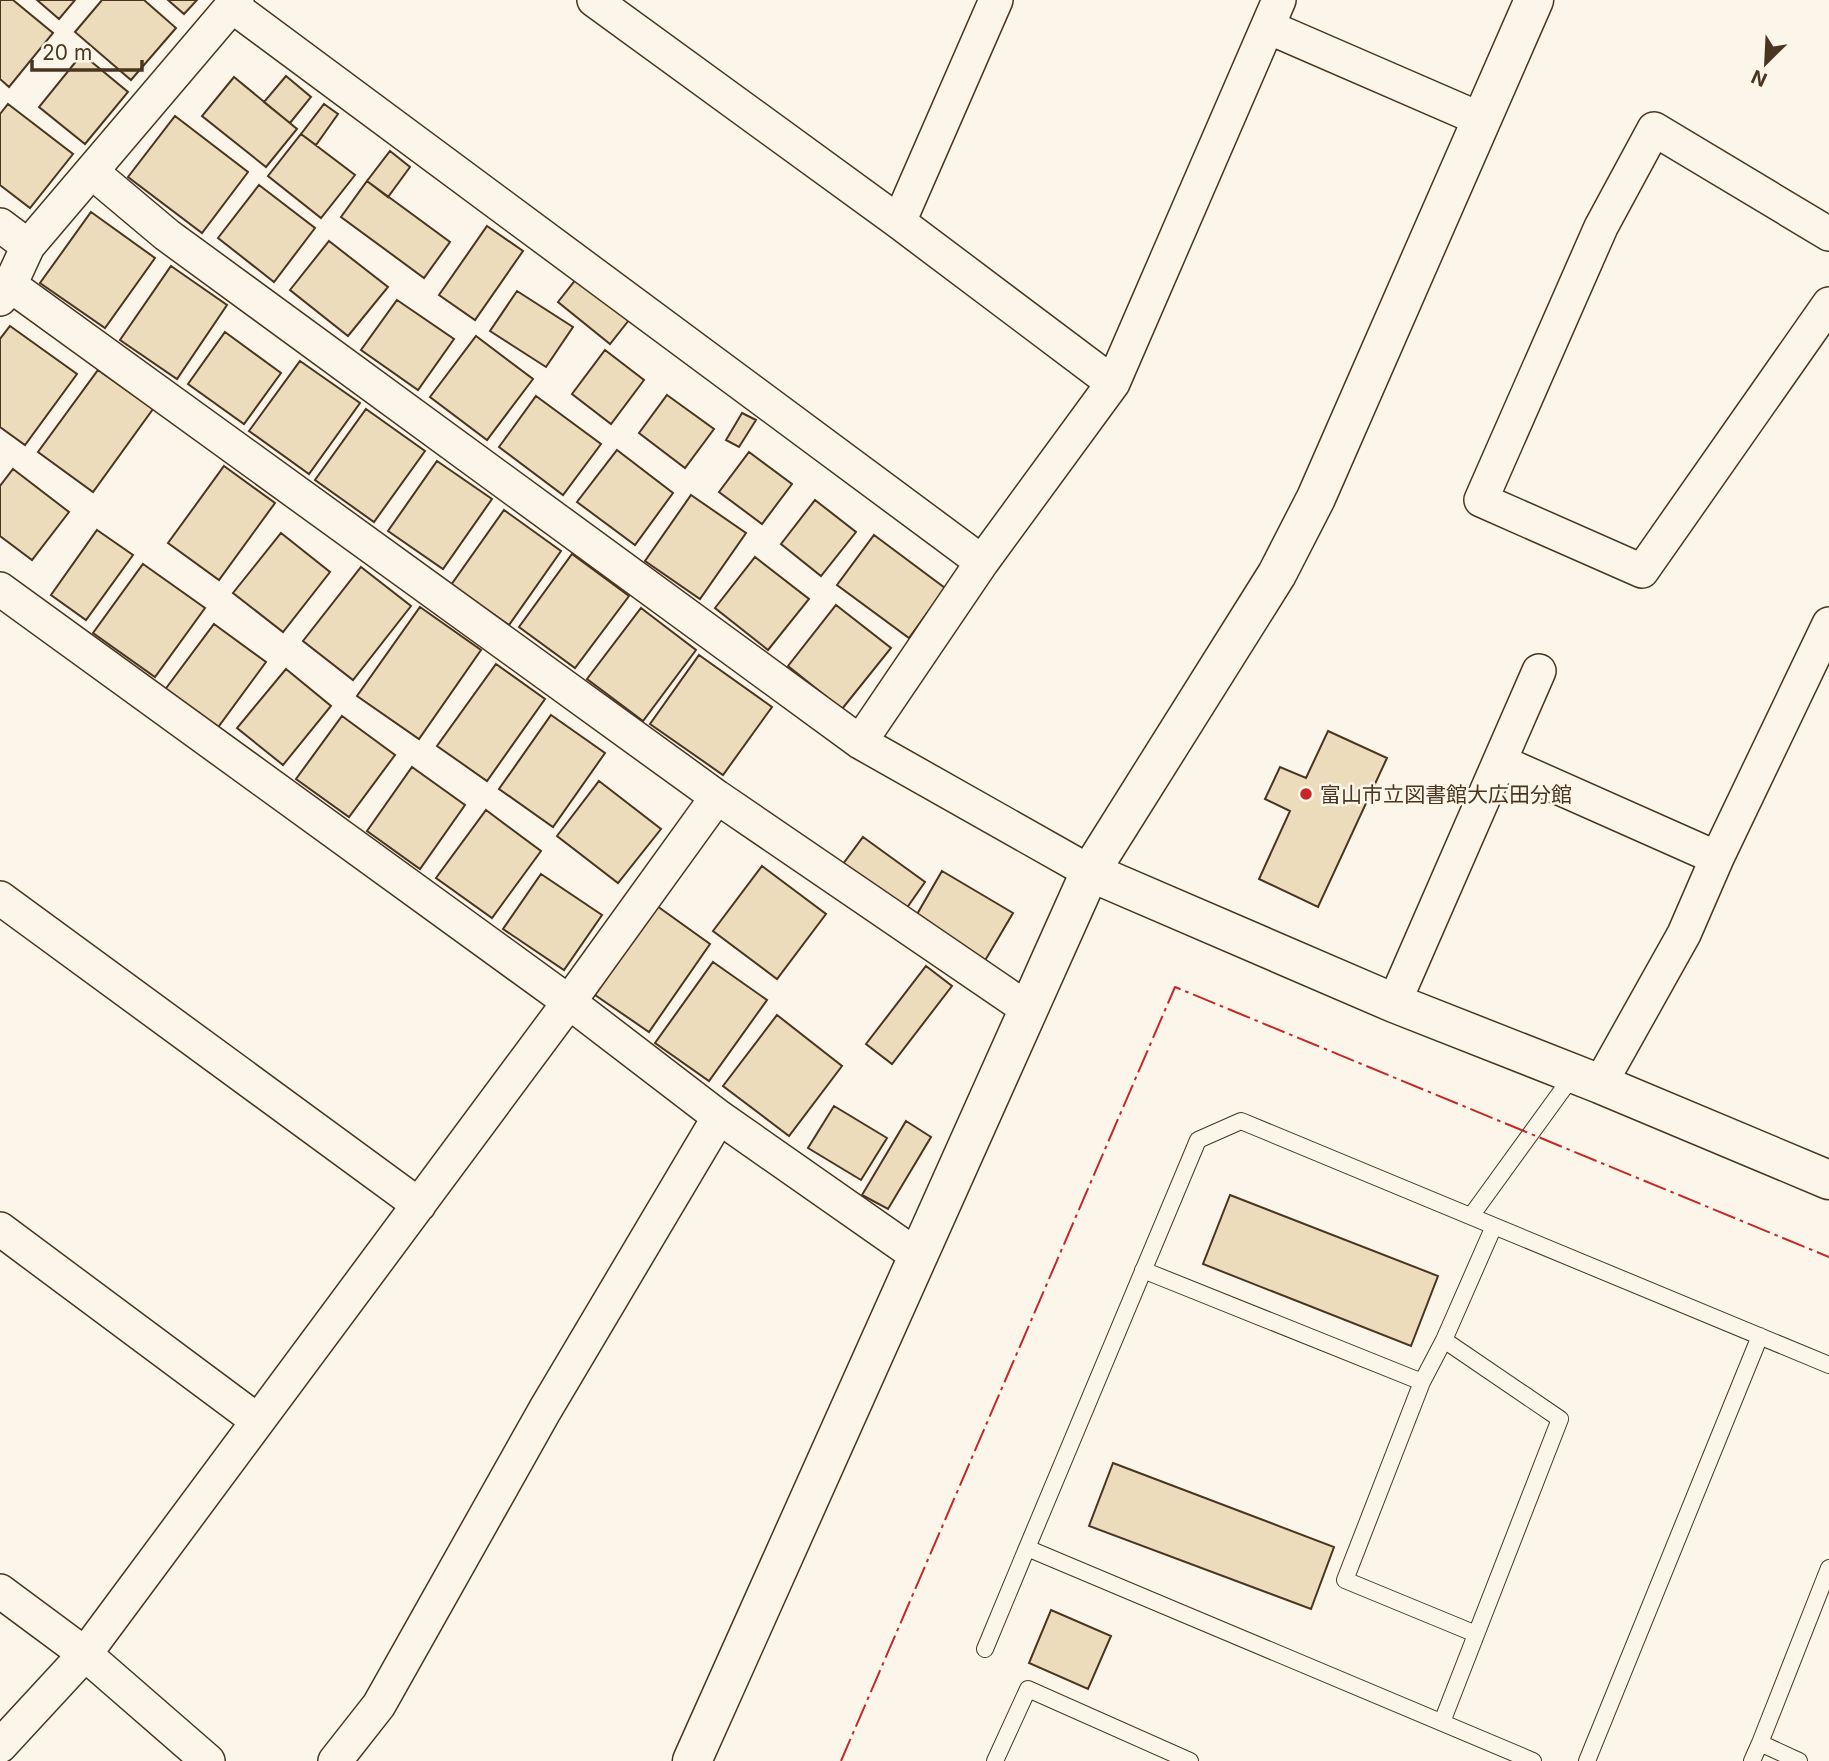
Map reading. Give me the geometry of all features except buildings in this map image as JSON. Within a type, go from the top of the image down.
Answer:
[{"type":"street","points":[[594,0],[899,222],[1113,383]]},
{"type":"street","points":[[899,222],[996,0]]},
{"type":"street","points":[[692,1761],[1090,872],[1277,574],[1316,498],[1534,0]]},
{"type":"street","points":[[982,562],[234,3],[29,246],[5,292],[717,797],[1029,1010]]},
{"type":"street","points":[[860,742],[982,562],[1113,383],[1273,13],[1480,119]]},
{"type":"street","points":[[1829,234],[1654,129],[1601,227],[1480,500],[1642,571],[1829,304]]},
{"type":"street","points":[[92,172],[167,235],[860,742],[1090,872],[1394,1003],[1587,1079],[1829,1180]]},
{"type":"street","points":[[0,225],[29,246]]},
{"type":"street","points":[[0,589],[569,1002],[719,1117],[919,1257]]},
{"type":"street","points":[[1587,1079],[1684,934],[1717,858],[1829,624]]},
{"type":"street","points":[[1394,1003],[1539,671]]},
{"type":"street","points":[[1501,762],[1717,858]]},
{"type":"street","points":[[0,1746],[85,1654],[569,1002],[717,797]]},
{"type":"street","points":[[0,898],[418,1205]]},
{"type":"street","points":[[335,1761],[379,1705],[545,1410],[719,1117]]},
{"type":"street","points":[[0,1229],[258,1421]]},
{"type":"street","points":[[0,1591],[85,1654],[208,1761]]},
{"type":"lane","points":[[1471,1216],[1587,1079]]},
{"type":"lane","points":[[985,1650],[1198,1140],[1241,1121],[1829,1365]]},
{"type":"lane","points":[[1476,1634],[1345,1580],[1422,1382],[1444,1340],[1494,1226]]},
{"type":"lane","points":[[1143,1270],[1422,1382]]},
{"type":"lane","points":[[1587,1761],[1760,1336]]},
{"type":"lane","points":[[1442,1723],[1560,1419],[1444,1340]]},
{"type":"lane","points":[[1027,1548],[1533,1761]]},
{"type":"lane","points":[[1752,1761],[1829,1568]]},
{"type":"lane","points":[[995,1761],[1028,1689],[1190,1761]]},
{"type":"lane","points":[[1760,1742],[1799,1761]]},
{"type":"power","points":[[841,1761],[1175,987],[1829,1257]]},
{"type":"place","name":"富山市立図書館大広田分館","points":[[1306,794]]}]
